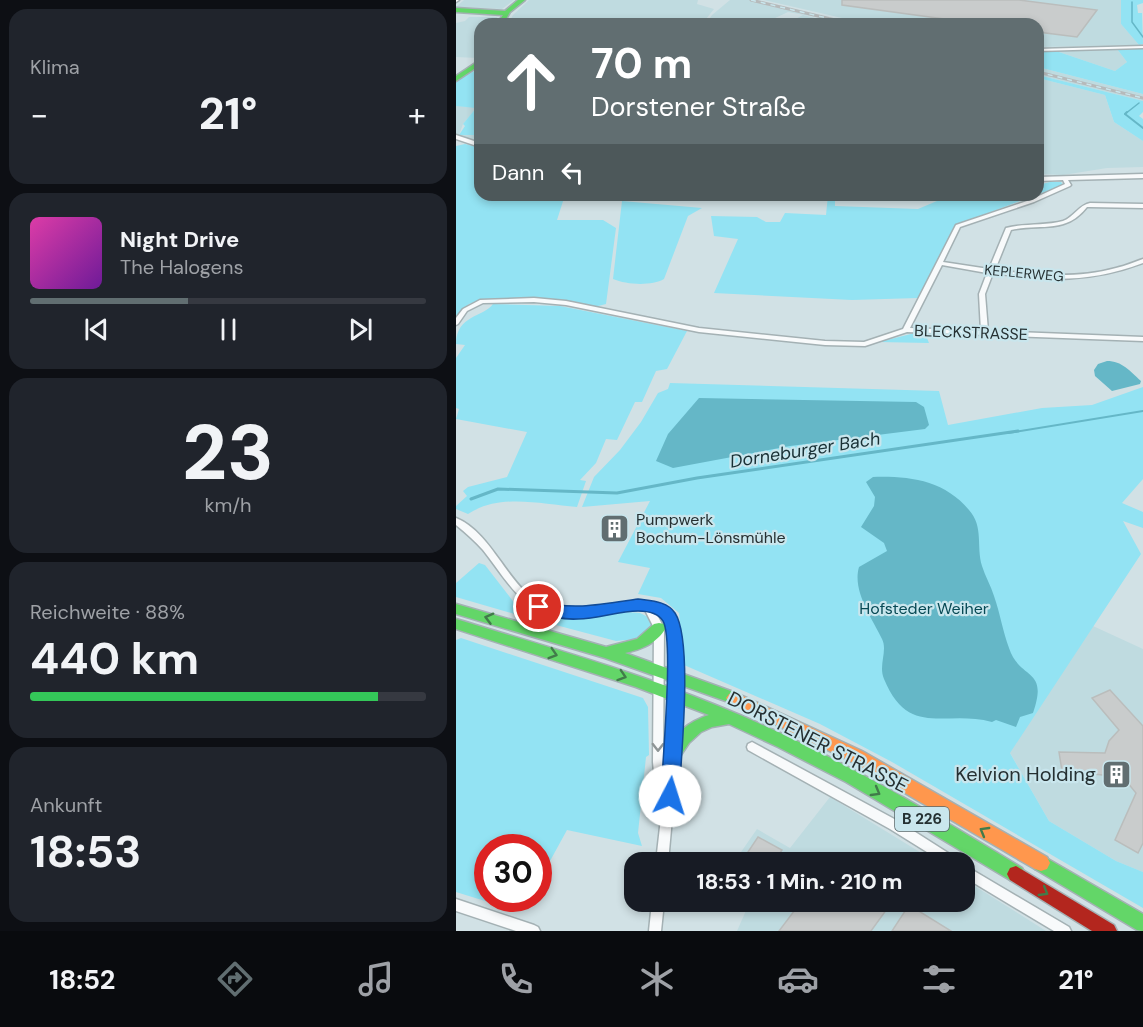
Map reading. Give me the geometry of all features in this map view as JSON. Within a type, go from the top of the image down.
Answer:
[{"type":"main road","points":[[504,18],[522,0]]},
{"type":"main road","points":[[456,10],[498,18]]},
{"type":"main road","points":[[456,79],[474,66]]},
{"type":"main road","name":"DORSTENER STRASSE","points":[[456,609],[660,669],[760,709],[877,768],[1143,924]]},
{"type":"main road","name":"DORSTENER STRASSE","points":[[456,624],[659,688],[731,718],[840,771],[1108,931]]},
{"type":"main road","points":[[605,652],[621,651],[641,644],[659,628]]},
{"type":"main road","points":[[674,753],[681,738],[699,724],[731,718]]},
{"type":"street","points":[[1044,50],[1143,47]]},
{"type":"street","points":[[456,137],[474,143]]},
{"type":"street","points":[[1044,179],[1143,175]]},
{"type":"street","points":[[1044,196],[1068,185],[1069,179]]},
{"type":"street","points":[[906,330],[958,226],[1032,201]]},
{"type":"street","points":[[984,333],[981,301],[1008,229],[1063,223],[1079,215],[1084,206],[1143,206]]},
{"type":"street","name":"KEPLERWEG","points":[[939,262],[1034,276],[1070,277],[1116,270],[1143,261]]},
{"type":"street","name":"BLECKSTRASSE","points":[[456,323],[465,310],[482,301],[534,300],[566,303],[695,330],[761,338],[856,345],[906,330],[1143,339]]},
{"type":"street","points":[[456,521],[488,550],[518,590],[539,607],[567,613],[632,605],[649,609],[660,608],[672,621],[675,675],[674,753],[664,852]]},
{"type":"street","points":[[649,609],[659,628],[658,762],[666,828]]},
{"type":"street","points":[[752,747],[865,808],[936,852]]},
{"type":"street","points":[[975,877],[1065,931]]},
{"type":"street","points":[[456,905],[534,931]]},
{"type":"street","points":[[656,931],[657,912]]},
{"type":"shaded area","points":[[464,0],[514,0],[502,9],[456,7]]},
{"type":"shaded area","points":[[529,0],[698,0],[697,4],[714,9],[707,18],[511,18]]},
{"type":"shaded area","points":[[730,0],[754,0],[830,18],[788,12],[775,18],[710,18]]},
{"type":"shaded area","points":[[764,0],[1121,0],[1121,24],[1139,45],[1044,47],[1044,18],[842,18]]},
{"type":"shaded area","points":[[803,15],[814,18],[797,18]]},
{"type":"shaded area","points":[[469,17],[497,17],[474,18],[474,58],[456,57],[456,23],[465,21]]},
{"type":"shaded area","points":[[1117,49],[1127,62],[1115,71],[1056,51]]},
{"type":"shaded area","points":[[1044,69],[1143,94],[1143,101],[1044,76]]},
{"type":"shaded area","points":[[1044,80],[1105,95],[1114,122],[1143,141],[1143,167],[1107,168],[1063,175],[1044,174]]},
{"type":"shaded area","points":[[456,106],[474,107],[459,135],[456,134]]},
{"type":"shaded area","points":[[459,135],[474,135],[474,140]]},
{"type":"shaded area","points":[[1107,361],[1126,367],[1141,381],[1140,384],[1112,391],[1095,376],[1094,370],[1098,364]]},
{"type":"shaded area","points":[[699,398],[916,402],[924,407],[929,425],[925,429],[790,446],[673,468],[656,461],[668,434]]},
{"type":"shaded area","name":"Hofsteder Weiher","points":[[873,477],[913,479],[937,486],[959,500],[974,516],[978,530],[980,559],[994,596],[1009,648],[1014,658],[1035,681],[1038,688],[1033,713],[1020,717],[1016,727],[996,720],[992,722],[917,716],[905,709],[894,698],[882,674],[884,644],[864,604],[858,585],[859,567],[887,551],[884,543],[861,527],[874,506],[875,497],[866,482]]},
{"type":"shaded area","points":[[1093,626],[1143,649],[1143,872],[1116,861],[1049,821],[1009,751]]},
{"type":"shaded area","points":[[830,797],[920,852],[741,852],[757,829],[790,848]]},
{"type":"shaded area","points":[[975,886],[1046,931],[737,931],[745,912],[975,912]]},
{"type":"green space","points":[[1121,0],[1143,0],[1143,3],[1137,5],[1138,13],[1142,13],[1143,44],[1139,45],[1121,24]]},
{"type":"green space","points":[[1117,49],[1143,49],[1143,94],[1044,69],[1044,51],[1059,52],[1115,71],[1127,62]]},
{"type":"green space","points":[[474,71],[474,108],[456,106],[456,81]]},
{"type":"green space","points":[[1044,76],[1143,101],[1143,112],[1139,116],[1143,119],[1143,141],[1114,122],[1105,95],[1044,80]]},
{"type":"green space","points":[[474,110],[474,135],[459,135],[465,126],[463,124]]},
{"type":"green space","points":[[465,144],[474,146],[474,201],[563,201],[557,220],[603,220],[616,228],[606,304],[594,307],[536,299],[483,299],[469,304],[456,319],[456,146]]},
{"type":"green space","points":[[1061,182],[1063,185],[1044,192],[1044,184]]},
{"type":"green space","points":[[622,201],[702,208],[688,216],[664,279],[639,284],[613,279]]},
{"type":"green space","points":[[827,201],[835,201],[835,206],[918,209],[937,201],[1020,201],[956,225],[918,298],[852,300],[714,293],[738,239],[714,236],[711,216],[757,217],[766,222],[780,222],[785,213],[826,215]]},
{"type":"green space","points":[[493,304],[560,306],[687,331],[667,369],[656,371],[642,402],[635,402],[617,440],[606,439],[596,463],[580,480],[586,481],[577,507],[535,502],[507,502],[480,508],[468,514],[456,509],[456,506],[467,496],[463,491],[468,487],[507,477],[527,432],[456,419],[459,409],[456,408],[456,358],[465,345],[456,344],[457,334],[465,322]]},
{"type":"green space","points":[[915,333],[925,333],[929,343],[879,342]]},
{"type":"green space","name":"Hofsteder Weiher","points":[[670,383],[939,391],[948,425],[1042,408],[1092,405],[1143,387],[1143,479],[1122,503],[1143,512],[1143,528],[1123,521],[1141,554],[1010,753],[1049,821],[1116,861],[1143,872],[1143,908],[892,762],[820,724],[684,665],[679,613],[661,598],[638,594],[650,568],[618,562],[650,501],[582,507],[594,477],[620,450],[641,422],[658,393],[668,389]]},
{"type":"green space","points":[[479,563],[485,565],[516,605],[518,615],[456,597],[456,583]]},
{"type":"green space","points":[[520,604],[534,613],[563,619],[625,612],[640,613],[650,618],[652,627],[636,639],[616,641],[522,616]]},
{"type":"green space","points":[[461,638],[643,698],[648,707],[649,755],[646,757],[638,833],[642,846],[567,830],[552,857],[552,834],[474,834],[474,898],[456,892],[456,640]]},
{"type":"building","points":[[842,0],[1019,0],[1097,10],[1077,37],[1044,33],[1044,18],[937,18],[842,5]]},
{"type":"building","name":"Kelvion Holding","points":[[1110,690],[1143,726],[1143,843],[1138,853],[1115,840],[1136,793],[1123,777],[1062,771],[1059,752],[1105,753],[1109,741],[1119,730],[1092,698]]},
{"type":"building","points":[[758,837],[782,850],[781,852],[748,852]]},
{"type":"building","points":[[793,912],[885,912],[871,931],[779,931]]},
{"type":"building","points":[[904,912],[920,912],[951,931],[892,931]]},
{"type":"waterway","name":"Dorneburger Bach","points":[[1132,2],[1132,22],[1143,37]]},
{"type":"waterway","name":"Dorneburger Bach","points":[[1125,114],[1139,103]]},
{"type":"waterway","name":"Dorneburger Bach","points":[[1125,114],[1143,128]]},
{"type":"waterway","name":"Dorneburger Bach","points":[[1008,433],[1143,411]]},
{"type":"waterway","name":"Dorneburger Bach","points":[[471,499],[498,489],[617,493],[697,478],[1018,431]]},
{"type":"railway","points":[[751,0],[827,18]]},
{"type":"railway","points":[[1044,73],[1143,98]]},
{"type":"traffic: fast","points":[[504,18],[508,11],[522,0]]},
{"type":"traffic: fast","points":[[456,10],[506,13]]},
{"type":"traffic: fast","points":[[456,79],[474,66]]},
{"type":"traffic: fast","points":[[456,609],[608,653],[734,698]]},
{"type":"traffic: fast","points":[[456,624],[641,683],[749,726],[818,759],[918,814],[1016,874]]},
{"type":"traffic: fast","points":[[610,651],[641,644],[659,628]]},
{"type":"traffic: fast","points":[[673,753],[683,738],[696,727],[703,723],[729,718]]},
{"type":"traffic: fast","points":[[1041,863],[1143,924]]},
{"type":"traffic: slow","points":[[734,698],[856,756],[1041,863]]},
{"type":"traffic: jam","points":[[1016,874],[1108,931]]},
{"type":"place","name":"Pumpwerk Bochum-Lönsmühle","points":[[615,528]]},
{"type":"place","name":"Kelvion Holding","points":[[1117,774]]},
{"type":"route","points":[[539,607],[557,612],[579,613],[638,605],[649,609],[660,608],[669,615],[674,628],[675,675],[674,753],[670,796]]}]
